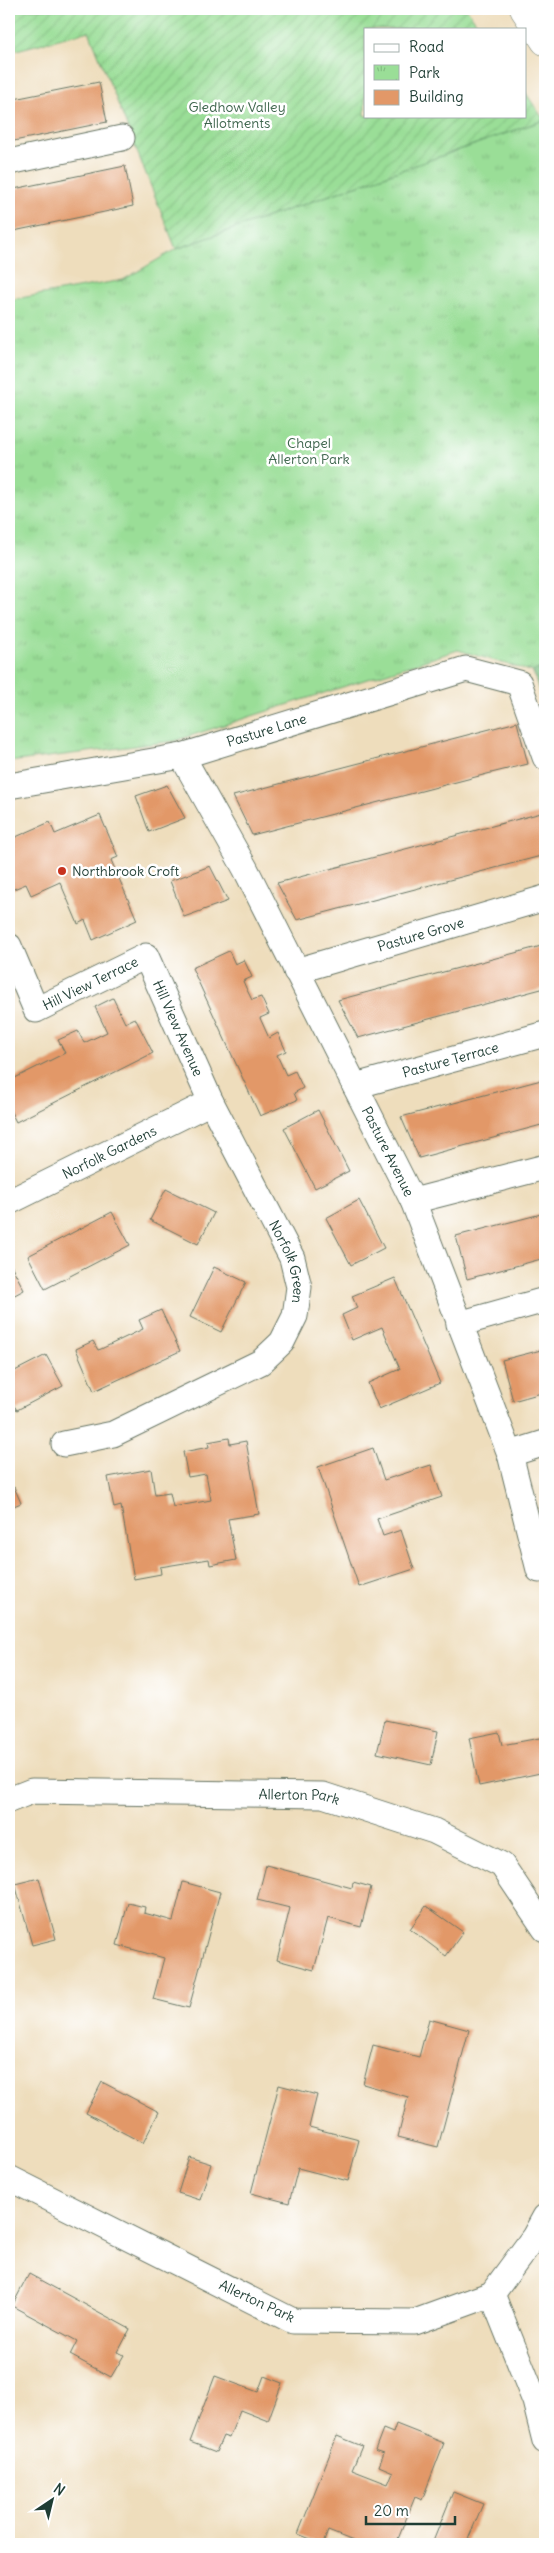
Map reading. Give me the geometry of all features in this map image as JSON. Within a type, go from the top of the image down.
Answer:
[{"type":"street","points":[[524,9],[545,41]]},
{"type":"street","points":[[9,162],[122,138]]},
{"type":"street","name":"Pasture Lane","points":[[9,786],[182,756],[466,669],[519,682],[545,757]]},
{"type":"street","name":"Pasture Avenue","points":[[182,756],[245,868],[412,1201],[510,1454],[542,1569]]},
{"type":"street","name":"Pasture Grove","points":[[296,971],[545,898]]},
{"type":"street","name":"Hill View Terrace","points":[[9,946],[36,1010],[146,956]]},
{"type":"street","name":"Hill View Avenue","points":[[146,956],[211,1102]]},
{"type":"street","name":"Pasture Terrace","points":[[355,1086],[545,1034]]},
{"type":"street","name":"Norfolk Gardens","points":[[9,1202],[211,1102]]},
{"type":"street","name":"Norfolk Green","points":[[64,1444],[113,1434],[262,1362],[282,1342],[295,1316],[298,1286],[292,1258],[211,1102]]},
{"type":"street","points":[[412,1201],[545,1167]]},
{"type":"street","points":[[459,1324],[545,1300]]},
{"type":"street","points":[[510,1454],[545,1443]]},
{"type":"street","name":"Allerton Park","points":[[9,1800],[32,1791],[323,1795],[434,1831],[502,1865],[545,1929]]},
{"type":"street","name":"Allerton Park","points":[[9,2178],[294,2321],[416,2322],[492,2294]]},
{"type":"street","points":[[545,2217],[534,2237],[492,2294],[535,2401],[545,2441]]},
{"type":"green space","name":"Gledhow Valley Allotments","points":[[9,9],[467,9],[480,28],[364,28],[364,118],[526,118],[526,93],[544,120],[176,249],[89,31],[9,52]]},
{"type":"green space","name":"Chapel Allerton Park","points":[[544,120],[545,665],[533,672],[458,650],[174,741],[9,762],[9,300],[123,280],[176,249]]},
{"type":"green space","points":[[545,665],[545,710],[533,672]]},
{"type":"building","points":[[99,82],[107,122],[9,142],[9,100]]},
{"type":"building","points":[[125,166],[133,206],[9,232],[9,190]]},
{"type":"building","points":[[517,722],[528,764],[252,835],[233,796]]},
{"type":"building","points":[[167,785],[185,818],[149,832],[136,796]]},
{"type":"building","points":[[545,812],[545,855],[297,920],[277,883]]},
{"type":"building","name":"Northbrook Croft","points":[[100,815],[118,857],[111,860],[137,920],[93,940],[85,920],[78,924],[60,882],[31,895],[26,884],[9,891],[9,840],[50,822],[55,834]]},
{"type":"building","points":[[210,866],[228,901],[184,917],[170,881]]},
{"type":"building","points":[[545,945],[545,988],[358,1038],[338,1000]]},
{"type":"building","points":[[229,951],[235,964],[244,960],[252,977],[243,981],[252,1000],[261,997],[269,1014],[260,1018],[269,1038],[278,1033],[286,1051],[277,1055],[286,1075],[295,1071],[303,1088],[294,1093],[297,1100],[260,1116],[192,968]]},
{"type":"building","points":[[113,998],[125,1023],[135,1018],[153,1053],[16,1122],[9,1108],[9,1081],[65,1053],[58,1040],[78,1031],[84,1043],[107,1032],[95,1007]]},
{"type":"building","points":[[545,1079],[545,1124],[419,1158],[401,1117]]},
{"type":"building","points":[[318,1110],[349,1171],[315,1188],[284,1128]]},
{"type":"building","points":[[166,1189],[214,1213],[198,1244],[150,1220]]},
{"type":"building","points":[[359,1200],[384,1248],[351,1265],[326,1218]]},
{"type":"building","points":[[112,1212],[130,1245],[45,1289],[28,1256]]},
{"type":"building","points":[[545,1213],[545,1258],[467,1279],[456,1236]]},
{"type":"building","points":[[9,1261],[24,1290],[9,1298]]},
{"type":"building","points":[[214,1267],[246,1282],[221,1332],[190,1317]]},
{"type":"building","points":[[395,1278],[440,1383],[379,1409],[368,1383],[400,1369],[382,1327],[352,1340],[342,1315],[357,1308],[352,1296]]},
{"type":"building","points":[[161,1310],[180,1351],[94,1391],[76,1349],[93,1341],[98,1350],[101,1349],[143,1329],[139,1320]]},
{"type":"building","points":[[545,1349],[545,1392],[513,1401],[502,1360]]},
{"type":"building","points":[[46,1355],[63,1386],[17,1410],[9,1399],[9,1374]]},
{"type":"building","points":[[229,1438],[230,1444],[246,1441],[259,1514],[228,1519],[236,1560],[210,1565],[209,1559],[160,1567],[161,1574],[134,1579],[121,1506],[114,1508],[108,1477],[151,1469],[155,1495],[170,1493],[173,1507],[211,1500],[206,1474],[188,1477],[183,1452],[209,1447],[208,1442]]},
{"type":"building","points":[[373,1448],[384,1480],[431,1465],[442,1497],[377,1519],[383,1536],[401,1530],[414,1569],[359,1587],[318,1467]]},
{"type":"building","points":[[14,1487],[21,1503],[9,1508],[9,1489]]},
{"type":"building","points":[[385,1720],[438,1731],[431,1765],[377,1753]]},
{"type":"building","points":[[499,1732],[502,1745],[545,1737],[545,1772],[479,1786],[469,1738]]},
{"type":"building","points":[[266,1865],[352,1888],[353,1882],[371,1887],[361,1927],[328,1918],[314,1970],[277,1960],[290,1908],[257,1900]]},
{"type":"building","points":[[39,1878],[56,1939],[32,1945],[15,1884]]},
{"type":"building","points":[[183,1882],[220,1892],[189,2008],[153,1999],[164,1958],[117,1945],[128,1903],[145,1907],[144,1913],[173,1921]]},
{"type":"building","points":[[9,1884],[14,1886],[9,1901]]},
{"type":"building","points":[[426,1906],[463,1932],[446,1956],[410,1929]]},
{"type":"building","points":[[429,2019],[469,2030],[438,2147],[398,2137],[408,2097],[363,2084],[373,2045],[419,2057]]},
{"type":"building","points":[[102,2082],[159,2112],[143,2143],[86,2113]]},
{"type":"building","points":[[279,2085],[317,2095],[309,2127],[359,2140],[348,2181],[298,2168],[289,2203],[251,2193]]},
{"type":"building","points":[[189,2157],[211,2164],[200,2200],[178,2193]]},
{"type":"building","points":[[29,2274],[130,2329],[118,2352],[124,2355],[111,2377],[70,2355],[77,2341],[12,2306]]},
{"type":"building","points":[[215,2376],[258,2392],[264,2376],[282,2383],[268,2421],[240,2410],[229,2438],[223,2436],[216,2452],[190,2442]]},
{"type":"building","points":[[396,2424],[444,2443],[422,2500],[415,2497],[396,2544],[361,2544],[328,2531],[323,2544],[298,2534],[337,2436],[362,2446],[352,2470],[388,2484],[393,2472],[379,2466],[384,2453],[375,2450],[383,2429],[393,2433]]},
{"type":"building","points":[[453,2492],[483,2504],[466,2544],[432,2544]]},
{"type":"place","name":"Northbrook Croft","points":[[62,871]]}]
